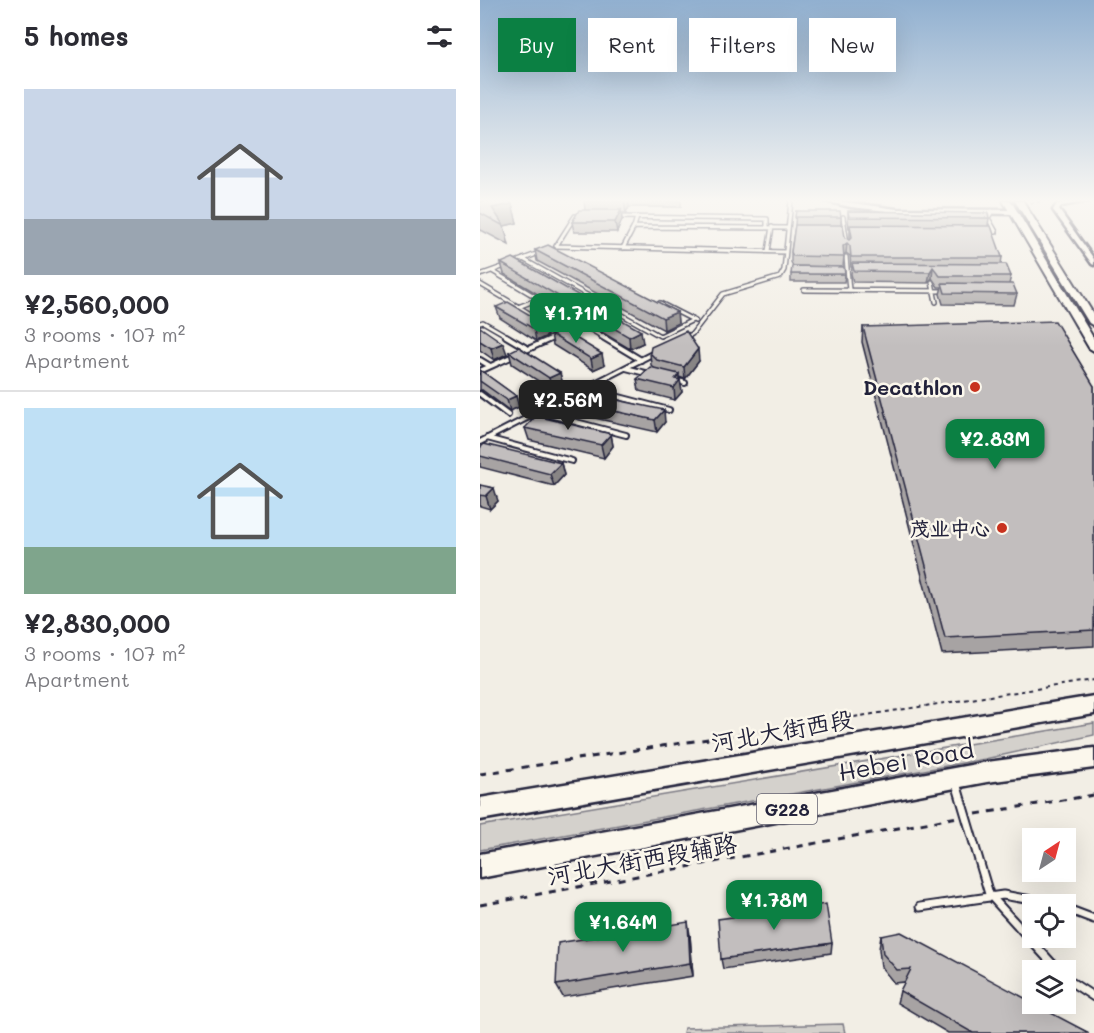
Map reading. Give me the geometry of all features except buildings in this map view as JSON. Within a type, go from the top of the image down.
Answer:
[{"type":"highway","name":"河北大街西段","points":[[480,809],[1094,705]]},
{"type":"highway","name":"Hebei Road","points":[[480,866],[955,778],[1094,758]]},
{"type":"main road","points":[[1037,249],[1094,348]]},
{"type":"main road","points":[[1049,249],[1094,322]]},
{"type":"street","points":[[1084,249],[1094,263]]},
{"type":"lane","points":[[554,249],[562,253]]},
{"type":"lane","points":[[681,249],[786,252],[784,270],[780,277],[723,294],[692,334],[682,339]]},
{"type":"lane","points":[[480,275],[542,252]]},
{"type":"lane","points":[[846,257],[849,290]]},
{"type":"lane","points":[[523,259],[660,336],[693,320]]},
{"type":"lane","points":[[784,270],[795,270]]},
{"type":"lane","points":[[837,270],[859,270]]},
{"type":"lane","points":[[492,271],[641,360]]},
{"type":"lane","points":[[932,282],[936,302]]},
{"type":"lane","points":[[480,284],[563,333]]},
{"type":"lane","points":[[804,290],[955,291]]},
{"type":"lane","points":[[518,307],[539,298]]},
{"type":"lane","points":[[653,299],[700,324]]},
{"type":"lane","points":[[480,323],[483,322],[528,349]]},
{"type":"lane","points":[[480,371],[581,324]]},
{"type":"lane","points":[[480,442],[661,350]]},
{"type":"lane","points":[[480,360],[490,366]]},
{"type":"lane","points":[[626,368],[656,375]]},
{"type":"lane","points":[[666,378],[685,383]]},
{"type":"lane","points":[[585,388],[669,410]]},
{"type":"lane","points":[[480,394],[508,415]]},
{"type":"lane","points":[[538,412],[626,435]]},
{"type":"lane","points":[[487,438],[572,461]]},
{"type":"lane","points":[[955,778],[989,894],[1049,960]]},
{"type":"lane","points":[[920,908],[989,894],[1022,896]]},
{"type":"lane","points":[[1076,912],[1094,919]]},
{"type":"lane","points":[[1076,985],[1094,997]]},
{"type":"path","points":[[480,774],[1094,680]]},
{"type":"path","name":"河北大街西段辅路","points":[[480,905],[966,816],[1094,795]]},
{"type":"shaded area","points":[[1094,723],[1094,735],[985,759],[480,850],[480,826]]},
{"type":"shaded area","points":[[843,1024],[845,1033],[683,1033],[684,1028]]},
{"type":"place","name":"Decathlon","points":[[975,387]]},
{"type":"place","name":"茂业中心","points":[[1002,528]]}]
